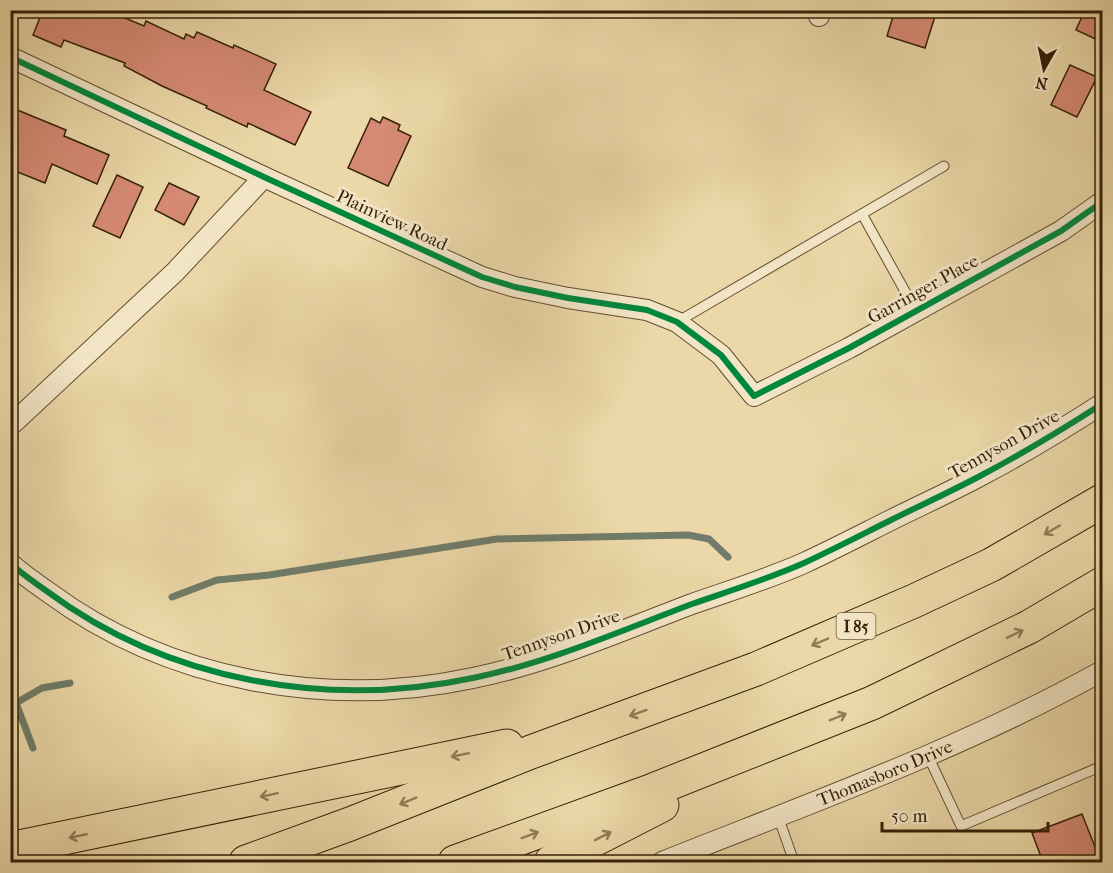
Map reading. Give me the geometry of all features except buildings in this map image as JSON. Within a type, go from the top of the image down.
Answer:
[{"type":"highway","name":"I 85","points":[[246,862],[350,824],[531,752],[756,669],[991,565],[1102,501]]},
{"type":"highway","points":[[455,862],[648,792],[872,703],[1029,627],[1098,588]]},
{"type":"highway","points":[[10,849],[600,728]]},
{"type":"highway","points":[[551,862],[642,816],[784,739]]},
{"type":"street","name":"Plainview Road","points":[[10,57],[482,277],[515,287],[568,298],[647,310],[677,322],[721,356],[754,396]]},
{"type":"street","points":[[10,426],[175,272],[264,177]]},
{"type":"street","name":"Garringer Place","points":[[754,396],[849,348],[1061,231],[1102,202]]},
{"type":"street","name":"Tennyson Drive","points":[[10,563],[64,604],[106,630],[183,663],[217,672],[270,684],[362,691],[407,688],[472,679],[535,663],[802,564],[979,477],[1102,404]]},
{"type":"street","name":"Thomasboro Drive","points":[[662,862],[956,745],[1102,671]]},
{"type":"lane","points":[[677,322],[944,166]]},
{"type":"lane","points":[[862,214],[916,311]]},
{"type":"lane","points":[[928,756],[961,826],[1102,766]]},
{"type":"lane","points":[[778,816],[794,862]]},
{"type":"waterway","points":[[172,597],[217,580],[269,575],[497,539],[688,535],[709,539],[728,557]]},
{"type":"waterway","points":[[10,704],[42,688],[70,683]]},
{"type":"waterway","points":[[16,703],[33,748]]},
{"type":"cycle path","points":[[10,57],[482,277],[515,287],[568,298],[647,310],[677,322],[721,355],[754,396],[849,348],[1061,231],[1102,202]]},
{"type":"cycle path","points":[[10,563],[38,585],[95,623],[144,647],[197,666],[251,680],[306,688],[362,690],[418,687],[473,678],[529,664],[584,646],[790,569],[980,476],[1102,404]]}]
